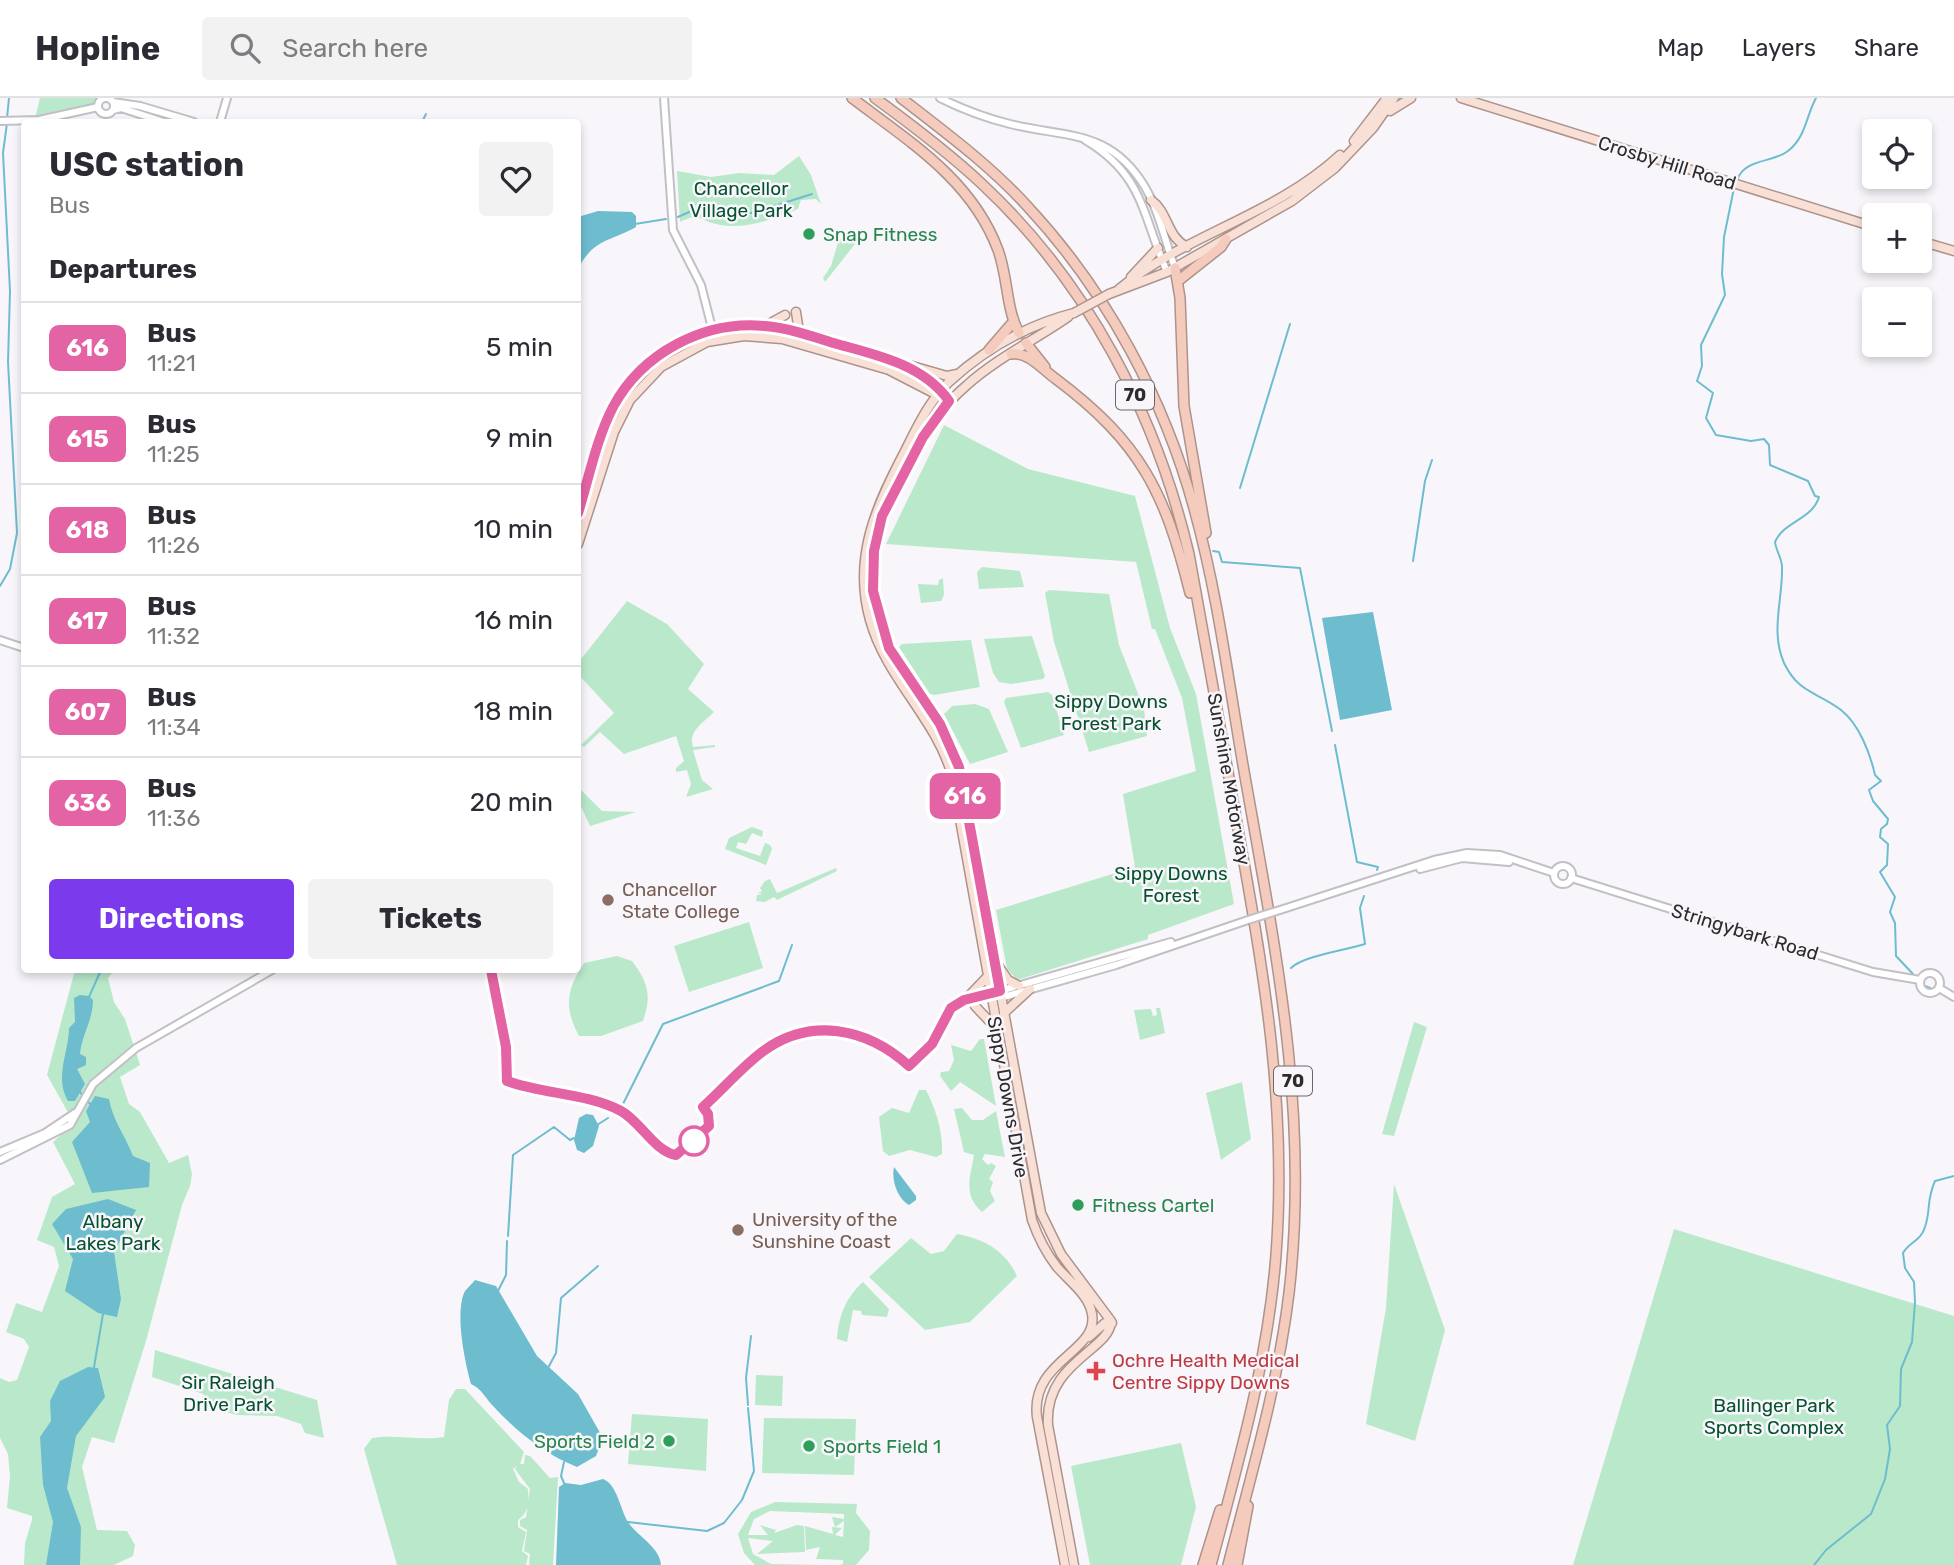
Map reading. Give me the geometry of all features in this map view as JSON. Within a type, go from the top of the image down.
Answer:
[{"type":"highway","points":[[852,98],[940,166],[967,193],[985,221],[1000,256],[1019,333]]},
{"type":"highway","name":"Sunshine Motorway","points":[[875,98],[933,142],[1004,206],[1056,267],[1109,346],[1151,432],[1171,488],[1189,554],[1263,968],[1279,1107],[1280,1177],[1274,1278],[1263,1355],[1247,1430],[1211,1565]]},
{"type":"highway","name":"Sunshine Motorway","points":[[901,98],[1008,186],[1047,228],[1094,291],[1149,388],[1177,453],[1194,510],[1220,636],[1284,998],[1296,1124],[1295,1215],[1289,1289],[1273,1385],[1228,1565]]},
{"type":"highway","points":[[910,98],[986,159],[1008,186]]},
{"type":"highway","points":[[1178,281],[1221,247],[1226,239]]},
{"type":"highway","points":[[1171,270],[1178,281],[1184,406],[1220,636]]},
{"type":"highway","points":[[989,350],[1014,321]]},
{"type":"highway","points":[[1026,343],[1052,376]]},
{"type":"highway","points":[[1011,354],[1023,354],[1090,405],[1119,433],[1157,489],[1176,535],[1211,676]]},
{"type":"highway","points":[[1203,1565],[1241,1434],[1247,1430]]},
{"type":"highway","points":[[1237,1565],[1251,1495],[1249,1484]]},
{"type":"main road","points":[[1074,313],[1187,247],[1286,198],[1351,145],[1387,98]]},
{"type":"main road","points":[[1373,128],[1394,98]]},
{"type":"main road","points":[[1113,292],[1171,270],[1307,190],[1335,168],[1394,107],[1411,98]]},
{"type":"main road","name":"Crosby Hill Road","points":[[1455,98],[1463,98],[1862,223]]},
{"type":"main road","points":[[1152,200],[1160,207],[1172,236],[1187,247]]},
{"type":"main road","points":[[1932,245],[1954,251]]},
{"type":"main road","points":[[1130,280],[1134,272],[1158,248]]},
{"type":"main road","points":[[796,312],[799,332]]},
{"type":"main road","name":"Sippy Downs Drive","points":[[1074,313],[1019,333],[989,350],[939,393],[880,499],[864,591],[876,640],[887,663],[935,732],[950,769],[1032,1220],[1052,1259],[1086,1299],[1112,1323]]},
{"type":"main road","name":"Sippy Downs Drive","points":[[1074,313],[970,382],[949,401],[923,437],[895,489],[869,550],[873,591],[885,637],[894,657],[940,724],[959,767],[1041,1213],[1055,1245],[1112,1323]]},
{"type":"main road","points":[[765,326],[785,315]]},
{"type":"main road","points":[[581,503],[604,429],[621,395],[637,375],[664,351],[713,330],[765,326],[799,332],[947,376],[963,370]]},
{"type":"main road","points":[[1019,333],[1026,343]]},
{"type":"main road","points":[[581,535],[614,432],[630,400],[650,376],[671,359],[715,340],[766,336],[867,363],[939,393]]},
{"type":"main road","points":[[867,363],[870,353]]},
{"type":"main road","points":[[889,359],[919,374],[949,401]]},
{"type":"main road","points":[[995,961],[1008,980],[1019,986]]},
{"type":"main road","points":[[967,999],[987,977]]},
{"type":"main road","points":[[1004,1013],[1030,989]]},
{"type":"main road","points":[[975,1006],[984,1013],[996,1031]]},
{"type":"main road","points":[[1083,1341],[1093,1323],[1086,1299]]},
{"type":"main road","points":[[1065,1565],[1037,1416],[1037,1396],[1046,1377],[1083,1341],[1104,1324],[1112,1323]]},
{"type":"main road","points":[[1074,1565],[1048,1425],[1049,1405],[1062,1375],[1108,1332],[1112,1323]]},
{"type":"street","points":[[221,119],[227,98]]},
{"type":"street","points":[[664,98],[673,230],[701,285],[715,340]]},
{"type":"street","points":[[940,98],[1010,124],[1093,139],[1117,153],[1139,178],[1152,200],[1171,270]]},
{"type":"street","points":[[34,119],[99,107],[104,99],[113,106],[155,119]]},
{"type":"street","points":[[99,107],[106,114],[113,106],[140,106],[184,119]]},
{"type":"street","points":[[0,121],[21,120]]},
{"type":"street","points":[[1077,136],[1108,155],[1128,175],[1140,197],[1158,248],[1167,259]]},
{"type":"street","points":[[0,640],[21,647]]},
{"type":"street","points":[[1001,994],[1142,948],[1180,941],[1395,874],[1462,858],[1522,863],[1554,873],[1559,883],[1565,884],[1571,878],[1571,872],[1565,867],[1559,867],[1554,873]]},
{"type":"street","name":"Stringybark Road","points":[[1571,878],[1873,972],[1920,980]]},
{"type":"street","points":[[990,997],[1030,989],[1151,954],[1180,941]]},
{"type":"street","points":[[0,1160],[64,1129],[76,1118],[93,1084],[136,1048],[267,973]]},
{"type":"street","points":[[1925,974],[1934,974],[1939,978],[1939,988],[1927,993],[1920,986],[1920,980],[1925,974]]},
{"type":"street","points":[[1939,988],[1954,996]]},
{"type":"street","points":[[0,1152],[69,1120],[81,1106]]},
{"type":"green space","points":[[40,98],[98,98],[96,104],[35,118]]},
{"type":"green space","name":"Chancellor Village Park","points":[[799,156],[811,175],[821,204],[816,199],[801,200],[798,209],[747,225],[726,226],[695,217],[680,222],[677,171],[711,177],[739,173],[774,175]]},
{"type":"green space","points":[[839,239],[859,239],[825,282],[823,278],[831,266]]},
{"type":"green space","name":"Sippy Downs Forest","points":[[944,425],[1028,469],[1135,496],[1170,628],[1196,694],[1234,904],[1148,935],[1148,939],[1017,980],[1007,969],[996,910],[1135,867],[1123,794],[1196,771],[1182,698],[1155,629],[1152,629],[1136,562],[886,544]]},
{"type":"green space","points":[[982,567],[1020,571],[1024,587],[979,589],[977,572]]},
{"type":"green space","points":[[943,578],[944,595],[941,601],[921,603],[918,584],[938,585]]},
{"type":"green space","name":"Sippy Downs Forest Park","points":[[1049,590],[1109,594],[1119,645],[1144,709],[1147,736],[1089,752],[1054,642],[1045,593]]},
{"type":"green space","points":[[627,601],[667,624],[704,664],[688,689],[714,712],[698,728],[692,741],[693,747],[715,745],[693,750],[702,780],[713,789],[686,797],[691,784],[687,770],[676,772],[676,768],[684,761],[676,736],[624,754],[600,732],[584,747],[581,745],[614,713],[581,677],[581,659]]},
{"type":"green space","points":[[1032,636],[1045,676],[1043,679],[1011,684],[999,682],[993,673],[984,639]]},
{"type":"green space","points":[[971,640],[980,687],[935,695],[930,694],[899,647],[902,644]]},
{"type":"green space","points":[[1048,692],[1052,695],[1064,735],[1021,748],[1004,702],[1006,698]]},
{"type":"green space","points":[[975,704],[989,709],[1008,752],[970,764],[944,714],[952,706]]},
{"type":"green space","points":[[581,790],[602,811],[636,812],[590,826],[581,806]]},
{"type":"green space","points":[[752,827],[763,831],[762,837],[752,833],[746,844],[738,842],[736,848],[760,856],[765,843],[770,845],[772,849],[766,865],[725,849],[729,838]]},
{"type":"green space","points":[[836,868],[837,871],[777,900],[774,897],[765,902],[756,901],[757,895],[763,894],[758,893],[762,891],[760,888],[765,881],[770,879],[777,893]]},
{"type":"green space","points":[[749,922],[763,968],[689,992],[674,946]]},
{"type":"green space","points":[[617,956],[632,961],[647,990],[643,1021],[601,1036],[579,1036],[571,1017],[569,999],[584,963]]},
{"type":"green space","name":"Albany Lakes Park","points":[[74,973],[112,973],[108,978],[114,1002],[125,1019],[140,1065],[120,1077],[129,1104],[140,1112],[169,1163],[188,1155],[192,1174],[146,1341],[114,1443],[92,1437],[82,1467],[97,1530],[127,1531],[135,1545],[133,1556],[114,1565],[24,1565],[25,1543],[32,1516],[7,1508],[10,1476],[8,1454],[0,1438],[0,1378],[9,1382],[17,1380],[29,1347],[24,1339],[6,1332],[16,1303],[42,1312],[59,1266],[54,1247],[37,1240],[52,1197],[75,1184],[53,1142],[74,1123],[47,1075]]},
{"type":"green space","points":[[1156,1008],[1160,1008],[1165,1033],[1140,1040],[1134,1010],[1151,1009],[1153,1016],[1157,1015]]},
{"type":"green space","points":[[1414,1022],[1427,1027],[1394,1136],[1382,1134]]},
{"type":"green space","points":[[980,1039],[984,1039],[996,1106],[960,1082],[951,1091],[940,1076],[941,1072],[949,1071],[954,1060],[951,1045],[971,1051]]},
{"type":"green space","points":[[1242,1082],[1251,1139],[1221,1160],[1206,1093]]},
{"type":"green space","points":[[919,1090],[926,1090],[936,1113],[942,1154],[936,1157],[910,1150],[889,1156],[883,1151],[879,1117],[892,1108],[909,1113]]},
{"type":"green space","points":[[962,1108],[972,1120],[983,1120],[996,1111],[1005,1157],[985,1154],[982,1159],[988,1165],[991,1163],[996,1166],[989,1179],[993,1182],[990,1191],[995,1201],[982,1212],[970,1193],[974,1155],[964,1152],[954,1109]]},
{"type":"green space","points":[[1394,1184],[1445,1330],[1415,1441],[1366,1424],[1386,1308]]},
{"type":"green space","name":"Ballinger Park Sports Complex","points":[[1674,1229],[1954,1316],[1954,1565],[1573,1565]]},
{"type":"green space","points":[[957,1234],[993,1247],[1006,1259],[1017,1276],[970,1322],[925,1330],[869,1277],[911,1238],[931,1254],[944,1251]]},
{"type":"green space","points":[[863,1282],[889,1309],[887,1317],[862,1315],[861,1311],[853,1310],[847,1342],[837,1339],[844,1308]]},
{"type":"green space","name":"Sir Raleigh Drive Park","points":[[155,1350],[317,1400],[324,1438],[305,1433],[301,1424],[277,1416],[237,1415],[215,1409],[203,1394],[152,1377]]},
{"type":"green space","points":[[756,1375],[783,1376],[782,1406],[755,1405]]},
{"type":"green space","points":[[456,1389],[465,1389],[524,1452],[520,1464],[524,1464],[525,1455],[530,1456],[550,1478],[558,1477],[553,1565],[529,1565],[530,1554],[524,1551],[527,1530],[520,1526],[520,1520],[526,1517],[527,1507],[518,1520],[518,1527],[526,1532],[522,1551],[528,1556],[526,1565],[397,1565],[364,1449],[372,1438],[444,1437],[449,1400]],"holes":[[[517,1466],[515,1469],[530,1489],[528,1501],[528,1489],[519,1482],[513,1469]]]},
{"type":"green space","name":"Sports Field 2","points":[[632,1414],[708,1419],[706,1471],[628,1464]]},
{"type":"green space","name":"Sports Field 1","points":[[764,1418],[856,1419],[854,1475],[762,1473]]},
{"type":"green space","points":[[1181,1443],[1196,1507],[1181,1565],[1090,1565],[1071,1466]]},
{"type":"green space","points":[[775,1502],[857,1504],[856,1513],[870,1531],[869,1550],[856,1565],[839,1565],[843,1564],[843,1560],[816,1559],[820,1547],[806,1550],[805,1526],[833,1534],[832,1527],[842,1528],[835,1535],[843,1537],[844,1521],[835,1527],[832,1517],[844,1519],[844,1514],[770,1511],[754,1519],[748,1535],[768,1535],[760,1525],[776,1530],[774,1533],[797,1525],[804,1526],[805,1552],[757,1554],[773,1541],[748,1538],[753,1554],[771,1564],[820,1565],[755,1565],[744,1553],[738,1534],[751,1512]]},
{"type":"water","points":[[598,211],[632,212],[636,216],[636,227],[597,246],[581,264],[581,216]]},
{"type":"water","points":[[1373,612],[1392,710],[1340,720],[1322,618]]},
{"type":"water","points":[[80,995],[89,996],[93,1000],[80,1054],[86,1057],[86,1065],[77,1069],[85,1084],[75,1101],[68,1101],[62,1074],[69,1028],[75,1022],[74,998]]},
{"type":"water","points":[[95,1096],[109,1099],[113,1114],[133,1156],[150,1163],[149,1187],[92,1193],[72,1142],[90,1122],[86,1111]]},
{"type":"water","points":[[586,1114],[593,1115],[599,1126],[593,1146],[584,1153],[577,1150],[574,1140],[579,1118]]},
{"type":"water","points":[[894,1167],[916,1196],[916,1200],[909,1205],[896,1189]]},
{"type":"water","points":[[108,1199],[136,1210],[114,1252],[121,1299],[117,1317],[98,1313],[65,1291],[73,1259],[52,1224],[66,1209]]},
{"type":"water","points":[[475,1280],[496,1286],[537,1356],[578,1394],[603,1438],[596,1456],[577,1467],[554,1456],[512,1425],[471,1384],[460,1314],[464,1293]]},
{"type":"water","points":[[88,1367],[98,1368],[105,1397],[76,1436],[67,1488],[81,1527],[80,1565],[46,1565],[53,1522],[43,1485],[40,1437],[51,1421],[50,1401],[60,1381]]},
{"type":"water","points":[[603,1479],[612,1486],[628,1522],[657,1553],[661,1565],[556,1565],[559,1487],[565,1483],[581,1485]]},
{"type":"waterway","points":[[7,118],[9,98]]},
{"type":"waterway","points":[[1737,180],[1746,168],[1782,155],[1794,145],[1802,133],[1816,98]]},
{"type":"waterway","points":[[424,119],[426,114]]},
{"type":"waterway","points":[[0,586],[10,569],[17,533],[8,362],[10,291],[3,153],[7,123]]},
{"type":"waterway","points":[[1734,188],[1724,237],[1722,274],[1725,295],[1701,345],[1702,366],[1697,381],[1713,393],[1706,418],[1716,435],[1751,441],[1764,439],[1769,445],[1770,465],[1808,481],[1815,496],[1819,497],[1810,511],[1785,529],[1775,542],[1782,567],[1777,627],[1780,651],[1784,663],[1796,681],[1833,704],[1853,723],[1867,748],[1875,775],[1881,781],[1869,790],[1873,801],[1888,819],[1881,829],[1880,837],[1888,844],[1887,865],[1880,872],[1895,897],[1890,912],[1895,923],[1896,956],[1913,974]]},
{"type":"waterway","points":[[678,217],[696,209],[752,213],[812,194]]},
{"type":"waterway","points":[[635,224],[666,219]]},
{"type":"waterway","points":[[1240,488],[1290,324]]},
{"type":"waterway","points":[[1413,561],[1425,481],[1432,460]]},
{"type":"waterway","points":[[1213,551],[1219,552],[1222,562],[1300,568],[1332,731]]},
{"type":"waterway","points":[[1335,745],[1357,862],[1378,867],[1377,870]]},
{"type":"waterway","points":[[1291,968],[1315,957],[1365,944],[1360,908],[1364,896]]},
{"type":"waterway","points":[[623,1104],[663,1024],[779,981],[792,945]]},
{"type":"waterway","points":[[89,997],[100,973]]},
{"type":"waterway","points":[[1925,986],[1930,988]]},
{"type":"waterway","points":[[79,1091],[91,1105]]},
{"type":"waterway","points":[[597,1125],[608,1118]]},
{"type":"waterway","points":[[508,1236],[513,1155],[554,1127],[570,1140],[574,1138]]},
{"type":"waterway","points":[[1814,1565],[1826,1550],[1871,1514],[1885,1479],[1890,1449],[1887,1425],[1900,1406],[1901,1369],[1912,1342],[1914,1282],[1905,1268],[1903,1253],[1923,1232],[1935,1181],[1954,1176]]},
{"type":"waterway","points":[[498,1291],[506,1275],[507,1241]]},
{"type":"waterway","points":[[548,1368],[556,1353],[561,1298],[598,1266]]},
{"type":"waterway","points":[[94,1367],[103,1314]]},
{"type":"waterway","points":[[748,1405],[746,1378],[751,1336]]},
{"type":"waterway","points":[[628,1522],[707,1531],[724,1523],[742,1500],[754,1471],[748,1408]]},
{"type":"waterway","points":[[564,1462],[561,1476],[564,1483]]},
{"type":"bus line","name":"616","points":[[492,973],[506,1047],[505,1072],[508,1082],[613,1107],[632,1119],[668,1153],[676,1155],[709,1126],[710,1119],[703,1107],[760,1053],[776,1043],[804,1031],[827,1029],[847,1032],[879,1043],[909,1066],[932,1044],[942,1020],[951,1008],[964,1000],[1000,991],[959,767],[940,724],[889,648],[877,614],[873,591],[873,562],[878,527],[887,504],[923,437],[949,401],[942,390],[919,374],[888,359],[790,330],[743,325],[699,334],[674,345],[655,358],[621,395],[604,429],[581,503]]},
{"type":"place","name":"Snap Fitness","points":[[809,234]]},
{"type":"place","name":"Chancellor State College","points":[[608,900]]},
{"type":"place","name":"Fitness Cartel","points":[[1078,1205]]},
{"type":"place","name":"University of the Sunshine Coast","points":[[738,1230]]},
{"type":"place","name":"Ochre Health Medical Centre Sippy Downs","points":[[1096,1371]]},
{"type":"place","name":"Sports Field 2","points":[[669,1441]]},
{"type":"place","name":"Sports Field 1","points":[[809,1446]]}]
